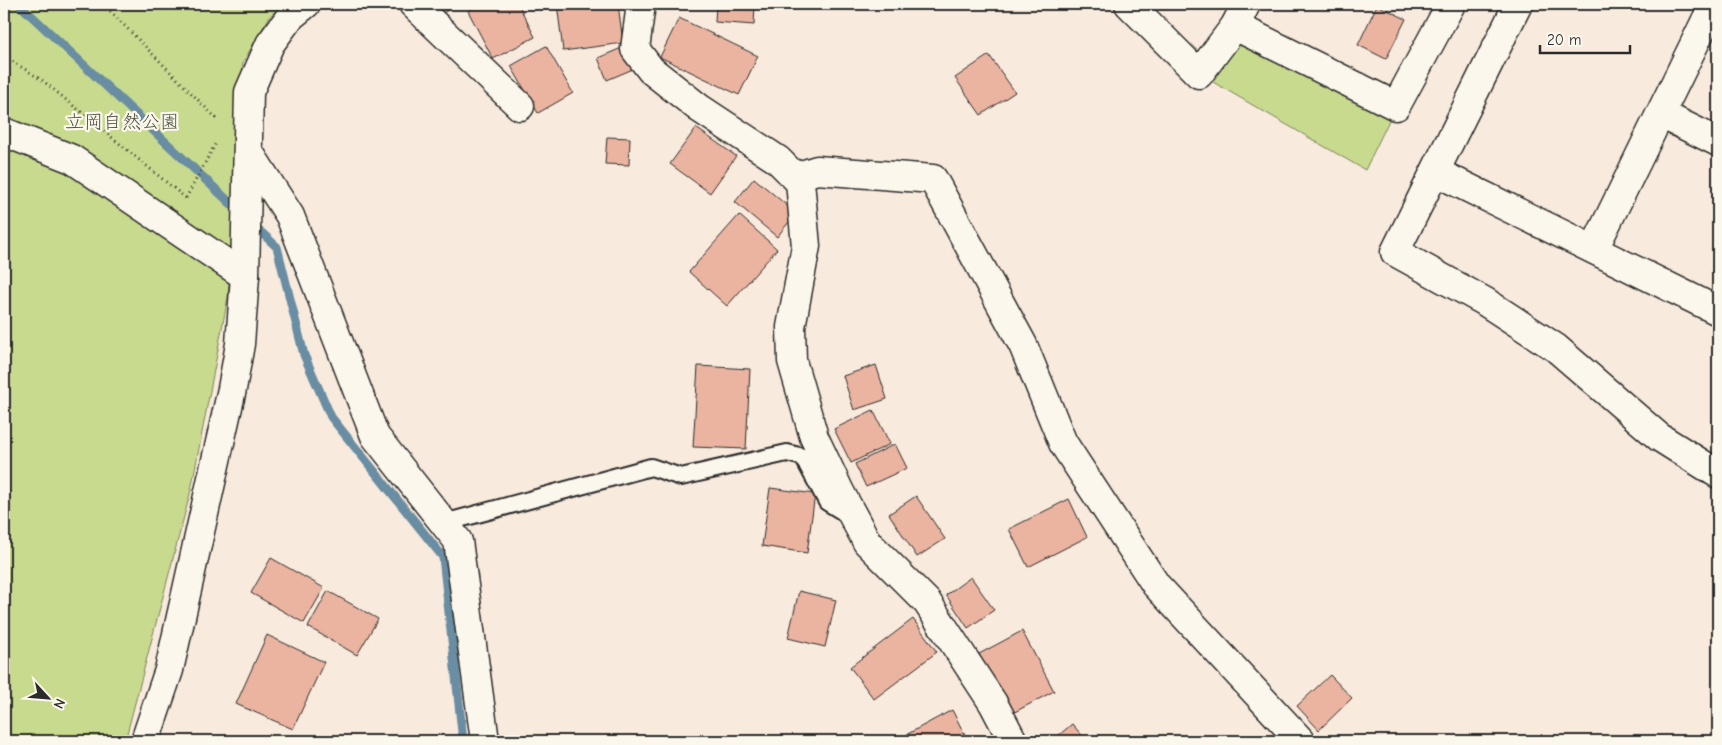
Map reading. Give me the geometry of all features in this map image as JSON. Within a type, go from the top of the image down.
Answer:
[{"type":"street","points":[[145,741],[169,670],[232,389],[240,344],[245,276],[244,243],[249,152],[249,92],[270,44],[290,17],[306,4]]},
{"type":"street","points":[[413,4],[520,106]]},
{"type":"street","points":[[641,4],[635,49],[651,70],[699,108],[778,160],[800,182],[806,246],[791,327],[792,361],[814,437],[868,542],[927,602],[993,703],[1012,741]]},
{"type":"street","points":[[1128,4],[1199,74],[1240,15],[1396,106],[1450,4]]},
{"type":"street","points":[[1518,4],[1395,252],[1484,300],[1556,348],[1659,437],[1718,474]]},
{"type":"street","points":[[1594,249],[1714,4]]},
{"type":"street","points":[[1661,114],[1718,142]]},
{"type":"street","points":[[4,132],[72,159],[245,276]]},
{"type":"street","points":[[249,152],[290,216],[375,436],[458,541],[484,741]]},
{"type":"street","points":[[795,177],[817,170],[933,179],[1023,345],[1063,443],[1150,576],[1301,741]]},
{"type":"street","points":[[1436,172],[1718,311]]},
{"type":"lane","points":[[444,523],[651,467],[681,477],[787,453],[804,457],[827,502],[854,518]]},
{"type":"path","points":[[103,4],[249,152]]},
{"type":"path","points":[[4,56],[57,92],[193,204]]},
{"type":"path","points":[[186,198],[221,135]]},
{"type":"green space","name":"立岡自然公園","points":[[4,4],[285,4],[270,16],[243,62],[228,297],[191,490],[125,741],[4,741]]},
{"type":"green space","points":[[1235,26],[1396,106],[1365,170],[1199,74]]},
{"type":"building","points":[[434,4],[456,4],[442,14]]},
{"type":"building","points":[[482,4],[518,4],[535,37],[493,59],[468,11]]},
{"type":"building","points":[[557,4],[618,4],[623,43],[563,51]]},
{"type":"building","points":[[716,4],[755,4],[754,25],[715,22]]},
{"type":"building","points":[[1377,5],[1406,19],[1386,59],[1358,45]]},
{"type":"building","points":[[679,18],[758,56],[739,95],[660,57]]},
{"type":"building","points":[[546,46],[573,93],[538,113],[511,66]]},
{"type":"building","points":[[624,47],[633,69],[607,80],[598,58]]},
{"type":"building","points":[[989,55],[1015,92],[981,115],[955,78]]},
{"type":"building","points":[[696,128],[736,156],[710,193],[670,164]]},
{"type":"building","points":[[607,137],[630,138],[629,165],[605,164]]},
{"type":"building","points":[[754,178],[796,213],[777,237],[735,202]]},
{"type":"building","points":[[739,215],[777,249],[727,306],[689,272]]},
{"type":"building","points":[[876,365],[887,399],[854,410],[843,376]]},
{"type":"building","points":[[698,366],[750,369],[746,449],[693,447]]},
{"type":"building","points":[[873,410],[890,444],[851,463],[834,429]]},
{"type":"building","points":[[895,444],[907,468],[866,487],[855,464]]},
{"type":"building","points":[[770,488],[815,494],[807,553],[762,546]]},
{"type":"building","points":[[916,496],[945,539],[917,557],[889,514]]},
{"type":"building","points":[[1069,499],[1087,537],[1028,567],[1009,529]]},
{"type":"building","points":[[271,558],[324,588],[304,623],[251,593]]},
{"type":"building","points":[[971,577],[994,610],[968,628],[946,595]]},
{"type":"building","points":[[328,591],[378,619],[357,655],[308,627]]},
{"type":"building","points":[[799,591],[836,600],[825,647],[788,638]]},
{"type":"building","points":[[913,619],[937,652],[874,699],[850,667]]},
{"type":"building","points":[[1022,631],[1054,691],[1011,714],[979,654]]},
{"type":"building","points":[[267,635],[324,662],[293,729],[236,704]]},
{"type":"building","points":[[1330,675],[1352,698],[1319,730],[1297,706]]},
{"type":"building","points":[[952,710],[968,741],[907,741],[904,736]]},
{"type":"building","points":[[1072,724],[1087,741],[1052,741]]},
{"type":"waterway","points":[[19,4],[242,214]]},
{"type":"waterway","points":[[251,223],[277,247],[304,355],[331,417],[443,557],[463,741]]}]
